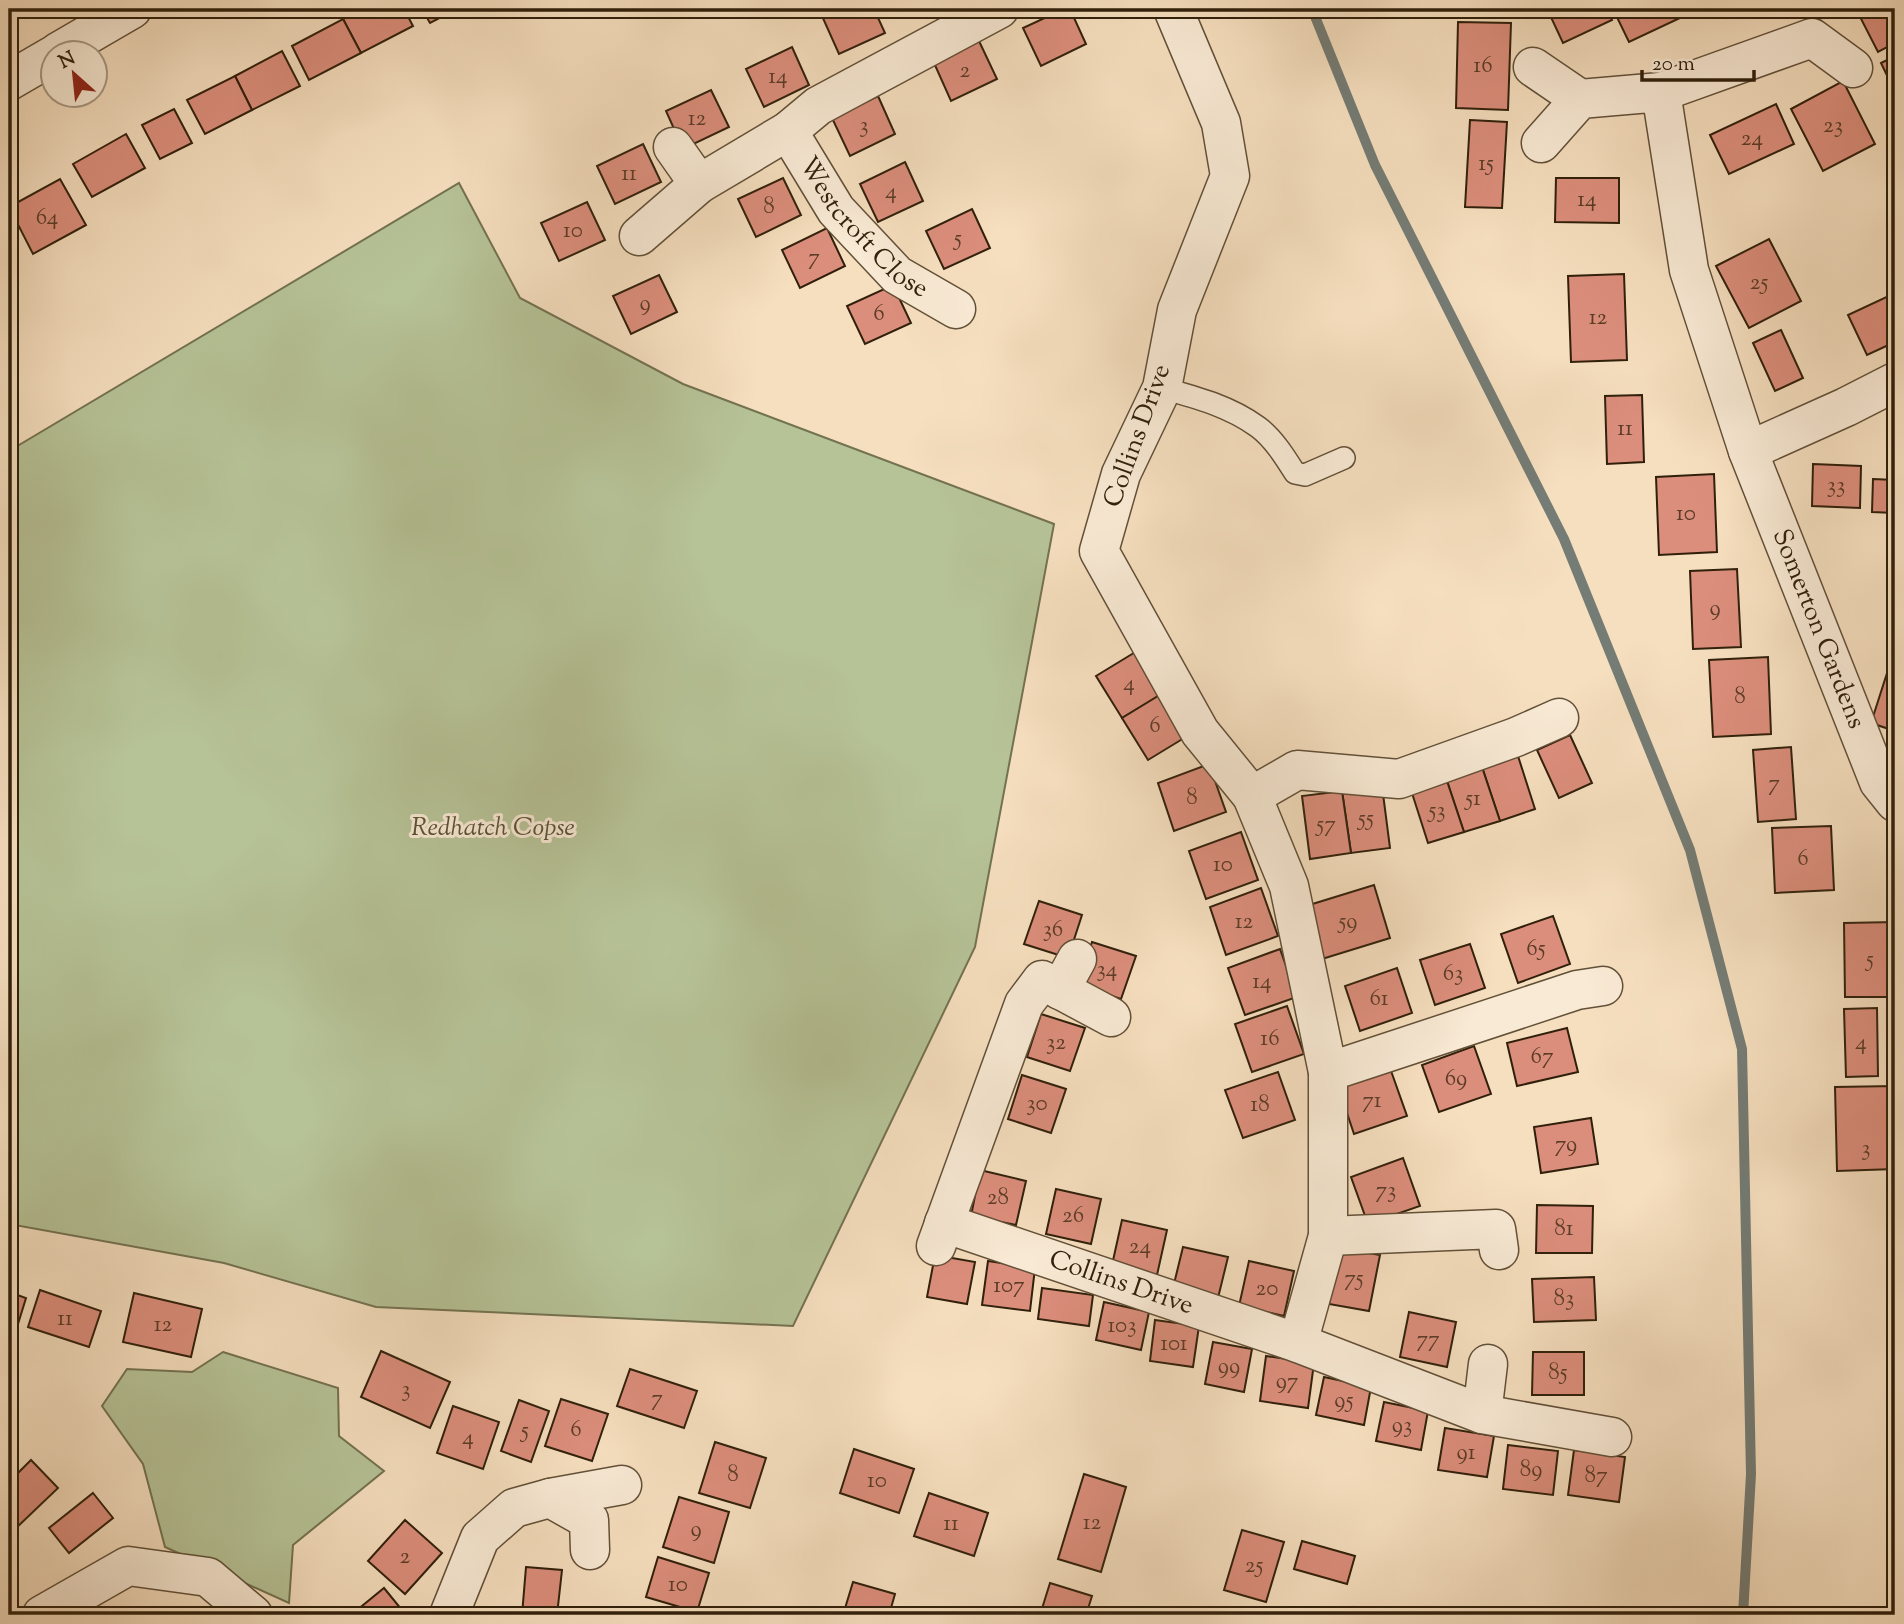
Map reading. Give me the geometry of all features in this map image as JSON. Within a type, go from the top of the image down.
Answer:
[{"type":"street","points":[[82,38],[132,9]]},
{"type":"street","name":"Westcroft Close","points":[[639,236],[699,184],[788,131],[818,106],[999,9]]},
{"type":"street","name":"Collins Drive","points":[[1173,9],[1221,123],[1230,176],[1177,310],[1162,388],[1121,474],[1099,551],[1200,732],[1252,796],[1289,886],[1328,1072],[1328,1236],[1298,1343]]},
{"type":"street","points":[[1533,67],[1580,99],[1661,92],[1815,24],[1853,68]]},
{"type":"street","points":[[9,81],[38,64]]},
{"type":"street","name":"Somerton Gardens","points":[[1661,92],[1689,270],[1748,451],[1879,782],[1895,802]]},
{"type":"street","points":[[1541,143],[1580,99]]},
{"type":"street","name":"Westcroft Close","points":[[788,131],[836,210],[897,275],[956,309]]},
{"type":"street","points":[[673,148],[699,184]]},
{"type":"street","points":[[1748,451],[1895,382]]},
{"type":"street","points":[[1252,796],[1297,770],[1399,779],[1516,737],[1559,718]]},
{"type":"street","name":"Collins Drive","points":[[1111,1017],[1068,975],[1042,981],[1024,1004],[940,1235],[1298,1343],[1482,1414],[1612,1437]]},
{"type":"street","points":[[1328,1072],[1589,997]]},
{"type":"street","points":[[1328,1236],[1496,1229],[1499,1250]]},
{"type":"street","points":[[1482,1414],[1488,1364]]},
{"type":"street","points":[[449,1615],[480,1538],[514,1508],[550,1498],[622,1485]]},
{"type":"street","points":[[550,1498],[589,1520],[590,1550]]},
{"type":"street","points":[[42,1615],[128,1566],[208,1577],[253,1615]]},
{"type":"lane","points":[[1162,388],[1201,398],[1259,428],[1282,453],[1295,473],[1305,475],[1344,458]]},
{"type":"green space","name":"Redhatch Copse","points":[[459,183],[520,298],[683,384],[1054,524],[975,947],[793,1326],[376,1307],[224,1263],[9,1224],[9,451]]},
{"type":"green space","points":[[223,1352],[338,1388],[339,1436],[384,1471],[293,1545],[289,1603],[165,1547],[143,1464],[102,1406],[127,1369],[192,1372]]},
{"type":"building","points":[[362,9],[404,9],[413,26],[361,53],[343,19]]},
{"type":"building","points":[[422,9],[457,9],[430,23]]},
{"type":"building","points":[[838,9],[874,9],[885,33],[839,54],[822,16]]},
{"type":"building","points":[[1064,9],[1070,9],[1086,44],[1041,66],[1023,28]]},
{"type":"building","points":[[1558,9],[1607,9],[1612,20],[1563,43],[1549,13]]},
{"type":"building","points":[[1613,9],[1699,9],[1629,42]]},
{"type":"building","points":[[1722,9],[1746,9],[1727,18]]},
{"type":"building","points":[[1856,9],[1895,9],[1895,43],[1878,52]]},
{"type":"building","points":[[343,19],[361,53],[309,80],[292,46]]},
{"type":"building","points":[[1458,22],[1511,23],[1508,110],[1456,108]]},
{"type":"building","points":[[979,41],[997,79],[951,101],[934,63]]},
{"type":"building","points":[[792,47],[809,85],[764,107],[746,69]]},
{"type":"building","points":[[282,51],[300,86],[252,110],[235,76]]},
{"type":"building","points":[[1895,56],[1895,92],[1881,63]]},
{"type":"building","points":[[235,76],[252,110],[205,134],[187,100]]},
{"type":"building","points":[[1843,81],[1875,144],[1823,171],[1791,109]]},
{"type":"building","points":[[711,90],[729,127],[683,149],[666,111]]},
{"type":"building","points":[[878,96],[895,134],[850,156],[832,118]]},
{"type":"building","points":[[1776,104],[1794,144],[1729,174],[1710,135]]},
{"type":"building","points":[[174,109],[192,143],[160,159],[142,125]]},
{"type":"building","points":[[1470,120],[1507,122],[1502,208],[1465,207]]},
{"type":"building","points":[[126,134],[145,168],[92,197],[73,164]]},
{"type":"building","points":[[643,144],[661,182],[615,204],[597,166]]},
{"type":"building","points":[[905,162],[923,201],[878,222],[860,184]]},
{"type":"building","points":[[783,178],[801,215],[756,237],[738,199]]},
{"type":"building","points":[[1556,178],[1619,178],[1619,223],[1555,222]]},
{"type":"building","points":[[60,179],[86,225],[33,254],[9,207]]},
{"type":"building","points":[[587,202],[605,240],[559,261],[541,223]]},
{"type":"building","points":[[972,209],[990,248],[944,269],[926,231]]},
{"type":"building","points":[[827,228],[845,266],[800,288],[782,250]]},
{"type":"building","points":[[1769,239],[1801,301],[1749,328],[1716,266]]},
{"type":"building","points":[[9,266],[18,283],[9,289]]},
{"type":"building","points":[[1624,274],[1627,360],[1571,362],[1568,276]]},
{"type":"building","points":[[659,275],[677,312],[631,334],[613,296]]},
{"type":"building","points":[[893,285],[911,323],[865,344],[847,306]]},
{"type":"building","points":[[1895,293],[1895,342],[1867,355],[1848,315]]},
{"type":"building","points":[[1781,330],[1803,378],[1775,391],[1753,343]]},
{"type":"building","points":[[1642,395],[1644,462],[1607,464],[1605,396]]},
{"type":"building","points":[[1813,464],[1861,466],[1860,508],[1812,506]]},
{"type":"building","points":[[1714,474],[1717,552],[1659,555],[1656,477]]},
{"type":"building","points":[[1873,479],[1895,480],[1895,513],[1872,512]]},
{"type":"building","points":[[1737,569],[1741,647],[1693,649],[1690,571]]},
{"type":"building","points":[[1137,651],[1163,693],[1122,718],[1096,676]]},
{"type":"building","points":[[1768,657],[1771,734],[1713,737],[1709,660]]},
{"type":"building","points":[[1888,670],[1895,672],[1895,731],[1871,723]]},
{"type":"building","points":[[1163,693],[1189,735],[1148,760],[1122,718]]},
{"type":"building","points":[[1570,735],[1592,783],[1559,798],[1537,750]]},
{"type":"building","points":[[1791,747],[1796,819],[1758,822],[1753,750]]},
{"type":"building","points":[[1518,756],[1535,809],[1500,821],[1482,767]]},
{"type":"building","points":[[1209,764],[1226,812],[1174,831],[1158,783]]},
{"type":"building","points":[[1482,767],[1500,821],[1464,832],[1446,778]]},
{"type":"building","points":[[1446,778],[1464,832],[1428,843],[1411,790]]},
{"type":"building","points":[[1382,786],[1390,848],[1351,853],[1342,791]]},
{"type":"building","points":[[1342,791],[1351,853],[1310,859],[1302,796]]},
{"type":"building","points":[[1831,826],[1834,890],[1775,893],[1772,828]]},
{"type":"building","points":[[1241,832],[1258,880],[1206,899],[1189,851]]},
{"type":"building","points":[[1374,885],[1390,938],[1322,959],[1306,906]]},
{"type":"building","points":[[1261,888],[1278,936],[1226,955],[1210,907]]},
{"type":"building","points":[[1039,901],[1082,915],[1068,958],[1024,944]]},
{"type":"building","points":[[1553,916],[1570,964],[1518,983],[1501,934]]},
{"type":"building","points":[[1895,922],[1895,997],[1845,997],[1844,923]]},
{"type":"building","points":[[1092,942],[1136,956],[1121,999],[1078,985]]},
{"type":"building","points":[[1470,944],[1485,988],[1435,1005],[1420,960]]},
{"type":"building","points":[[1280,949],[1297,997],[1245,1015],[1228,968]]},
{"type":"building","points":[[1397,968],[1412,1013],[1360,1031],[1345,986]]},
{"type":"building","points":[[1287,1006],[1304,1054],[1252,1072],[1235,1024]]},
{"type":"building","points":[[1877,1008],[1878,1076],[1846,1077],[1844,1009]]},
{"type":"building","points":[[1041,1014],[1085,1028],[1070,1071],[1027,1057]]},
{"type":"building","points":[[1567,1028],[1578,1072],[1517,1086],[1507,1043]]},
{"type":"building","points":[[1474,1046],[1491,1094],[1439,1112],[1422,1065]]},
{"type":"building","points":[[1390,1068],[1407,1116],[1354,1134],[1338,1086]]},
{"type":"building","points":[[1278,1072],[1295,1120],[1243,1138],[1225,1090]]},
{"type":"building","points":[[1022,1075],[1066,1089],[1051,1133],[1008,1119]]},
{"type":"building","points":[[1894,1086],[1895,1169],[1837,1171],[1835,1087]]},
{"type":"building","points":[[1591,1118],[1598,1164],[1541,1173],[1534,1127]]},
{"type":"building","points":[[1403,1158],[1420,1206],[1368,1224],[1351,1177]]},
{"type":"building","points":[[980,1170],[1026,1181],[1016,1225],[971,1216]]},
{"type":"building","points":[[1056,1189],[1101,1199],[1091,1244],[1046,1234]]},
{"type":"building","points":[[1537,1205],[1593,1206],[1592,1253],[1536,1253]]},
{"type":"building","points":[[1122,1220],[1167,1230],[1157,1275],[1112,1265]]},
{"type":"building","points":[[1183,1247],[1228,1257],[1217,1302],[1172,1292]]},
{"type":"building","points":[[1340,1248],[1380,1255],[1369,1311],[1329,1304]]},
{"type":"building","points":[[935,1255],[975,1262],[967,1304],[927,1297]]},
{"type":"building","points":[[988,1261],[1035,1268],[1030,1311],[982,1305]]},
{"type":"building","points":[[1249,1261],[1294,1271],[1284,1316],[1239,1306]]},
{"type":"building","points":[[1594,1277],[1596,1320],[1534,1322],[1532,1279]]},
{"type":"building","points":[[1042,1288],[1093,1295],[1089,1326],[1038,1319]]},
{"type":"building","points":[[40,1290],[101,1311],[89,1347],[28,1327]]},
{"type":"building","points":[[9,1292],[26,1298],[9,1353]]},
{"type":"building","points":[[134,1293],[202,1309],[191,1357],[123,1342]]},
{"type":"building","points":[[1104,1302],[1149,1312],[1141,1350],[1096,1340]]},
{"type":"building","points":[[1409,1312],[1456,1322],[1447,1367],[1400,1357]]},
{"type":"building","points":[[1155,1320],[1199,1326],[1193,1367],[1150,1361]]},
{"type":"building","points":[[1213,1342],[1252,1349],[1244,1392],[1205,1384]]},
{"type":"building","points":[[381,1351],[450,1382],[430,1428],[361,1397]]},
{"type":"building","points":[[1533,1352],[1584,1352],[1584,1395],[1532,1395]]},
{"type":"building","points":[[1266,1356],[1314,1363],[1308,1408],[1260,1401]]},
{"type":"building","points":[[630,1369],[697,1391],[684,1428],[617,1406]]},
{"type":"building","points":[[1324,1377],[1371,1387],[1364,1425],[1316,1415]]},
{"type":"building","points":[[561,1399],[608,1414],[592,1461],[545,1446]]},
{"type":"building","points":[[519,1400],[549,1411],[531,1462],[501,1451]]},
{"type":"building","points":[[1384,1402],[1428,1411],[1421,1450],[1376,1441]]},
{"type":"building","points":[[453,1406],[499,1422],[483,1469],[437,1453]]},
{"type":"building","points":[[1445,1428],[1494,1436],[1487,1477],[1438,1470]]},
{"type":"building","points":[[715,1442],[766,1458],[750,1508],[699,1493]]},
{"type":"building","points":[[1508,1445],[1558,1451],[1553,1495],[1503,1489]]},
{"type":"building","points":[[854,1449],[914,1469],[899,1513],[840,1493]]},
{"type":"building","points":[[1574,1450],[1625,1457],[1619,1502],[1568,1495]]},
{"type":"building","points":[[31,1460],[58,1488],[13,1531],[9,1526],[9,1482]]},
{"type":"building","points":[[1084,1474],[1126,1487],[1101,1572],[1058,1559]]},
{"type":"building","points":[[93,1493],[113,1518],[69,1553],[49,1528]]},
{"type":"building","points":[[929,1493],[988,1513],[974,1556],[914,1536]]},
{"type":"building","points":[[679,1497],[729,1512],[714,1563],[663,1547]]},
{"type":"building","points":[[405,1520],[442,1553],[405,1594],[368,1561]]},
{"type":"building","points":[[1242,1530],[1284,1542],[1266,1602],[1224,1590]]},
{"type":"building","points":[[1302,1541],[1355,1556],[1347,1584],[1294,1569]]},
{"type":"building","points":[[658,1557],[709,1573],[697,1612],[646,1597]]},
{"type":"building","points":[[526,1567],[562,1570],[557,1615],[522,1615]]},
{"type":"building","points":[[853,1582],[895,1594],[889,1615],[843,1615]]},
{"type":"building","points":[[1050,1583],[1092,1596],[1086,1615],[1040,1615]]},
{"type":"building","points":[[384,1588],[406,1615],[351,1615]]},
{"type":"building","points":[[1354,1607],[1380,1615],[1351,1615]]},
{"type":"waterway","points":[[1312,9],[1375,165],[1564,539],[1690,850],[1742,1049],[1751,1474],[1743,1615]]}]
